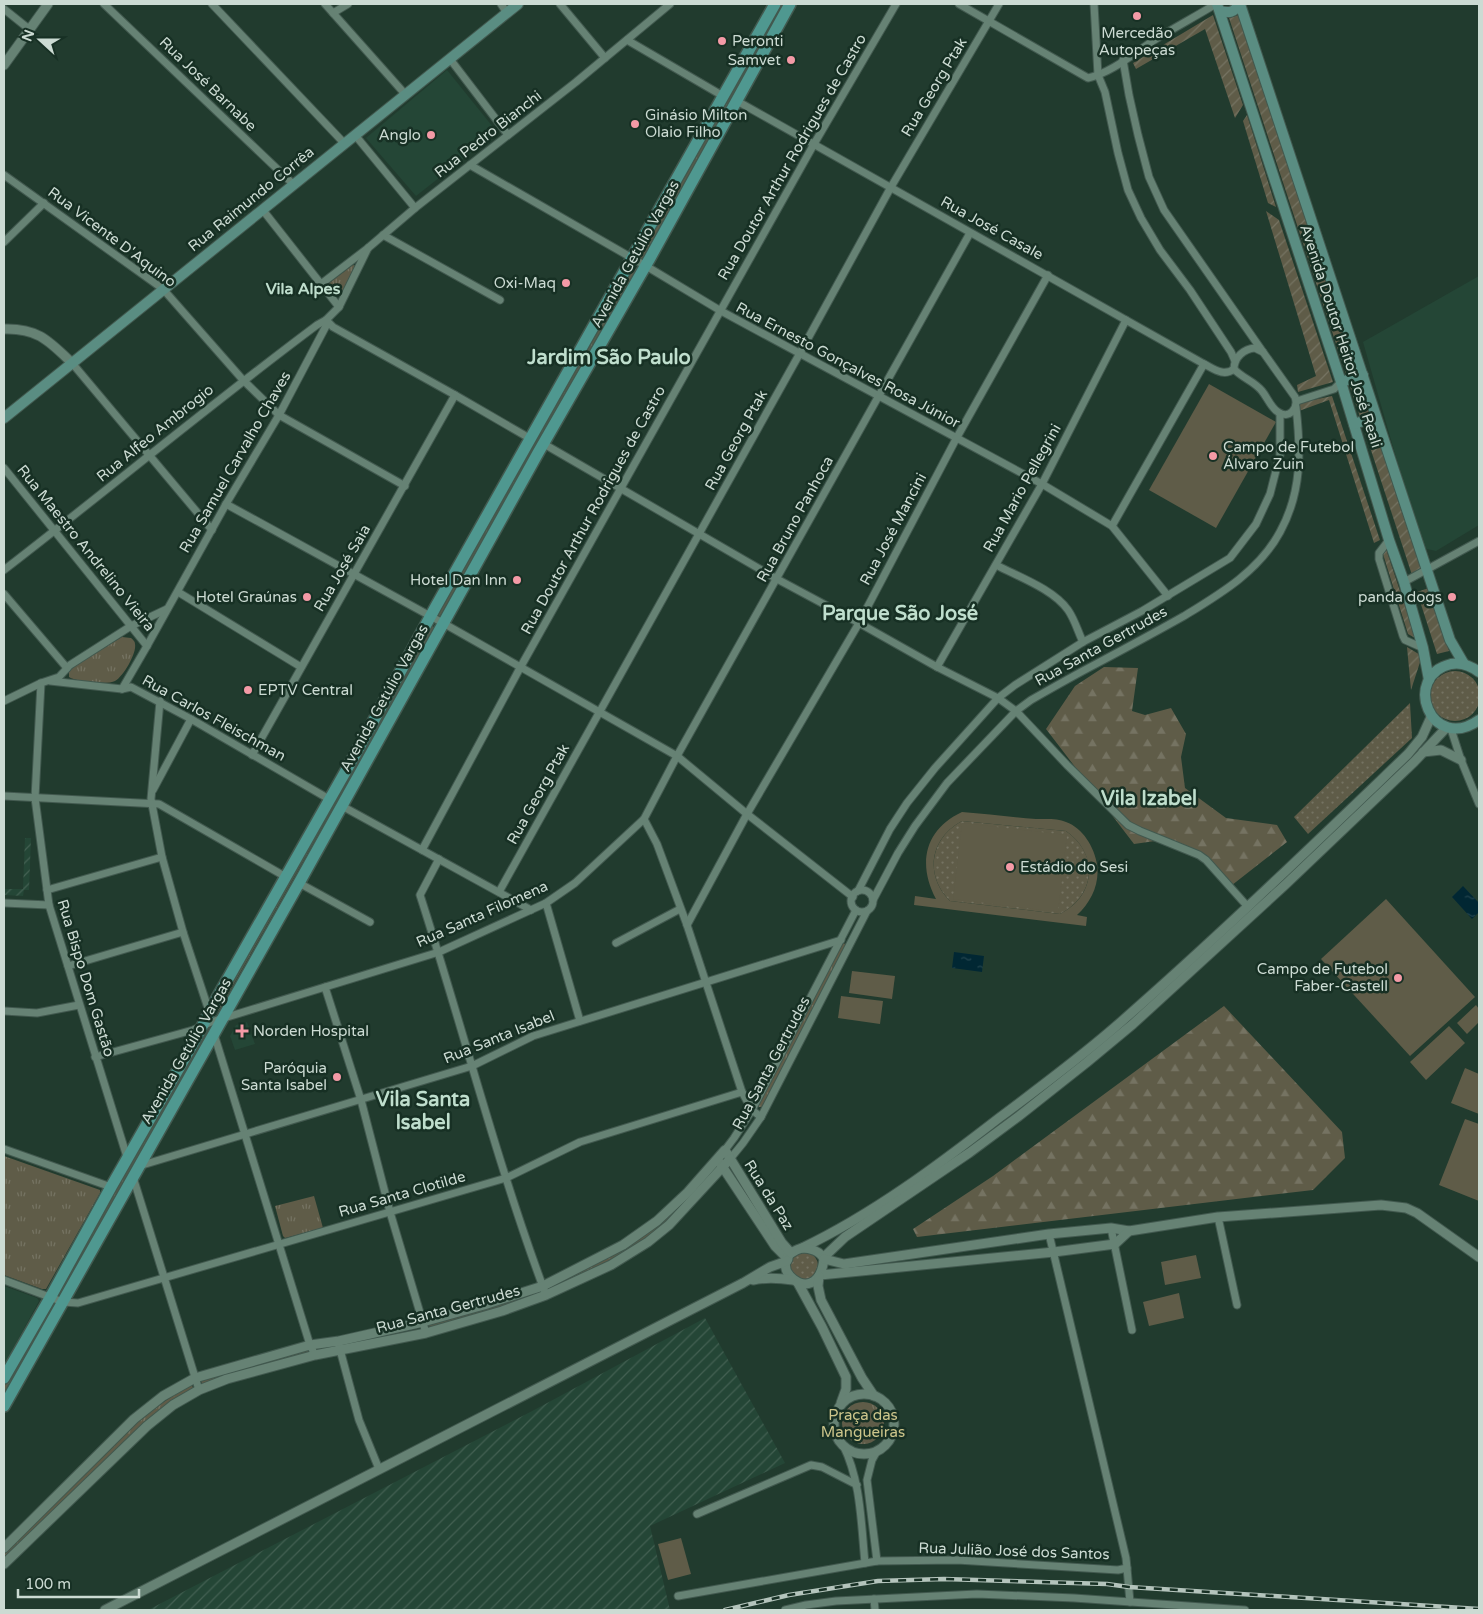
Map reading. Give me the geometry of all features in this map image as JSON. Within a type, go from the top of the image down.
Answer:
[{"type":"main road","name":"Rua Raimundo Corrêa","points":[[4,418],[450,59],[504,8],[518,4]]},
{"type":"main road","name":"Avenida Getúlio Vargas","points":[[4,1405],[136,1171],[286,877],[775,4]]},
{"type":"main road","name":"Avenida Getúlio Vargas","points":[[4,1378],[128,1158],[299,883],[443,623],[646,266],[790,4]]},
{"type":"main road","points":[[1218,6],[1228,13],[1234,11],[1240,4]]},
{"type":"main road","name":"Avenida Doutor Heitor José Reali","points":[[1240,4],[1450,640],[1474,668]]},
{"type":"main road","name":"Avenida Doutor Heitor José Reali","points":[[1218,6],[1341,382],[1389,540],[1404,582],[1423,648],[1429,680],[1425,689],[1424,699],[1431,716]]},
{"type":"main road","points":[[1341,382],[1363,375]]},
{"type":"main road","points":[[1354,424],[1375,417]]},
{"type":"main road","points":[[1429,680],[1435,672],[1444,666],[1454,664],[1474,668]]},
{"type":"main road","points":[[1431,716],[1438,723],[1449,728],[1463,728],[1479,720]]},
{"type":"street","points":[[4,65],[48,4]]},
{"type":"street","name":"Rua José Barnabe","points":[[104,4],[293,184]]},
{"type":"street","points":[[212,4],[344,143]]},
{"type":"street","points":[[325,4],[405,94]]},
{"type":"street","points":[[333,13],[348,4]]},
{"type":"street","points":[[560,4],[605,58]]},
{"type":"street","name":"Rua Pedro Bianchi","points":[[321,284],[670,4]]},
{"type":"street","name":"Rua Doutor Arthur Rodrigues de Castro","points":[[422,850],[520,668],[814,144],[896,4]]},
{"type":"street","points":[[959,4],[990,20],[1088,78],[1098,75],[1218,6]]},
{"type":"street","name":"Rua Georg Ptak","points":[[499,892],[800,354],[891,187],[999,4]]},
{"type":"street","points":[[1094,4],[1098,75],[1105,92],[1128,190],[1141,218],[1160,250],[1190,290],[1231,352],[1234,365],[1239,374],[1261,390],[1276,411],[1280,414],[1288,415],[1293,412],[1296,404],[1334,389],[1341,382]]},
{"type":"street","points":[[4,9],[29,30]]},
{"type":"street","points":[[627,40],[723,96]]},
{"type":"street","points":[[450,59],[508,135]]},
{"type":"street","points":[[1123,60],[1129,95],[1145,160],[1164,210],[1263,352],[1296,404]]},
{"type":"street","name":"Rua José Casale","points":[[737,100],[1204,364],[1224,373],[1230,372],[1234,365]]},
{"type":"street","points":[[355,135],[415,208]]},
{"type":"street","name":"Rua Ernesto Gonçalves Rosa Júnior","points":[[470,165],[721,311],[1042,484],[1112,526],[1168,596]]},
{"type":"street","name":"Rua Vicente D'Aquino","points":[[4,175],[163,289],[243,380],[279,415]]},
{"type":"street","points":[[4,242],[44,203]]},
{"type":"street","points":[[262,209],[339,307]]},
{"type":"street","name":"Rua Bruno Panhoca","points":[[644,819],[677,756],[970,233]]},
{"type":"street","points":[[384,235],[500,300]]},
{"type":"street","name":"Rua Samuel Carvalho Chaves","points":[[122,689],[226,504],[279,415],[326,326],[326,320],[339,307],[368,248]]},
{"type":"street","name":"Rua José Mancini","points":[[687,925],[747,814],[859,622],[956,439],[1048,275]]},
{"type":"street","points":[[326,320],[333,327],[531,439]]},
{"type":"street","name":"Rua Alfeo Ambrogio","points":[[4,570],[243,380],[326,320]]},
{"type":"street","name":"Rua Mario Pellegrini","points":[[937,667],[1042,484],[1126,320]]},
{"type":"street","points":[[4,329],[26,331],[44,337],[72,363],[212,530]]},
{"type":"street","points":[[1234,365],[1247,349],[1255,348],[1263,352]]},
{"type":"street","points":[[1112,526],[1204,364]]},
{"type":"street","name":"Rua José Saia","points":[[252,755],[455,395]]},
{"type":"street","name":"Rua Santa Gertrudes","points":[[873,900],[915,826],[947,783],[1016,711],[1031,700],[1150,636],[1215,597],[1253,568],[1268,551],[1286,519],[1297,485],[1299,438],[1296,404]]},
{"type":"street","name":"Rua Santa Gertrudes","points":[[858,891],[890,830],[907,803],[935,768],[998,698],[1015,685],[1083,642],[1168,596],[1230,558],[1256,524],[1270,494],[1280,455],[1280,414]]},
{"type":"street","points":[[279,415],[405,486]]},
{"type":"street","points":[[544,444],[700,533],[777,580],[859,622],[937,667],[998,698],[1016,711],[1128,825],[1140,832],[1199,855],[1206,860],[1248,907]]},
{"type":"street","name":"Rua Maestro Andrelino Vieira","points":[[4,468],[147,646]]},
{"type":"street","points":[[226,504],[443,623],[677,756],[852,898],[853,907],[856,910],[860,912],[867,911],[872,907],[873,900],[870,894],[864,890],[858,891],[852,898]]},
{"type":"street","points":[[1389,540],[1379,553],[1379,559],[1403,636],[1405,640],[1423,648]]},
{"type":"street","points":[[1404,582],[1479,541]]},
{"type":"street","points":[[996,565],[1053,594],[1061,602],[1074,622],[1083,642]]},
{"type":"street","points":[[178,592],[301,667]]},
{"type":"street","points":[[4,594],[66,668]]},
{"type":"street","points":[[4,701],[40,683],[58,677],[64,673],[66,668],[131,626],[168,609]]},
{"type":"street","name":"Rua Carlos Fleischman","points":[[50,681],[122,689],[131,687],[160,701],[329,800]]},
{"type":"street","name":"Rua Bispo Dom Gastão","points":[[40,683],[36,798],[49,905],[128,1158]]},
{"type":"street","points":[[160,701],[151,792],[162,857],[244,1135],[310,1345],[315,1355]]},
{"type":"street","points":[[104,1610],[743,1282],[869,1211],[972,1139],[1063,1069],[1157,990],[1248,907],[1408,754],[1422,737],[1431,716]]},
{"type":"street","points":[[151,792],[191,719]]},
{"type":"street","points":[[874,1396],[862,1378],[821,1300],[818,1286],[824,1258],[845,1237],[969,1153],[1086,1064],[1133,1024],[1286,884],[1449,728],[1460,760],[1479,804]]},
{"type":"street","points":[[1423,752],[1441,750],[1460,760]]},
{"type":"street","points":[[4,796],[159,804],[286,877]]},
{"type":"street","points":[[342,806],[531,910]]},
{"type":"street","points":[[644,819],[658,844],[706,981],[742,1092],[752,1110],[761,1117]]},
{"type":"street","name":"Rua Santa Filomena","points":[[95,1057],[212,1023],[439,952],[546,903],[575,883],[644,819]]},
{"type":"street","points":[[47,890],[162,857]]},
{"type":"street","points":[[439,859],[420,895],[439,952],[506,1178],[546,1295]]},
{"type":"street","points":[[299,883],[370,922]]},
{"type":"street","points":[[4,903],[49,905]]},
{"type":"street","points":[[546,903],[580,1021]]},
{"type":"street","points":[[616,943],[680,909]]},
{"type":"street","name":"Rua Santa Gertrudes","points":[[4,1564],[146,1426],[173,1405],[198,1390],[227,1379],[315,1355],[339,1346],[484,1305],[543,1286],[629,1241],[657,1220],[688,1192],[718,1160],[752,1110],[856,910]]},
{"type":"street","name":"Rua Santa Gertrudes","points":[[4,1548],[134,1419],[162,1396],[195,1378],[310,1345],[339,1346],[426,1332],[502,1311],[546,1295],[611,1265],[648,1242],[669,1225],[724,1167],[761,1117],[867,911]]},
{"type":"street","points":[[68,966],[184,932]]},
{"type":"street","name":"Rua Santa Isabel","points":[[136,1171],[244,1135],[472,1066],[533,1036],[841,940]]},
{"type":"street","points":[[325,987],[361,1100],[390,1212],[426,1332]]},
{"type":"street","points":[[4,1011],[37,1013],[80,1005]]},
{"type":"street","name":"Rua Santa Clotilde","points":[[63,1302],[78,1303],[506,1178],[580,1142],[742,1092]]},
{"type":"street","points":[[4,1149],[111,1187]]},
{"type":"street","name":"Rua da Paz","points":[[725,1150],[782,1243],[788,1257]]},
{"type":"street","name":"Rua da Paz","points":[[718,1160],[775,1246],[788,1257]]},
{"type":"street","points":[[136,1171],[198,1390]]},
{"type":"street","points":[[802,1248],[813,1250],[824,1258],[844,1264],[1049,1234],[1111,1228],[1129,1231],[1218,1217],[1381,1205],[1393,1206],[1417,1213],[1479,1257]]},
{"type":"street","points":[[1218,1217],[1237,1306]]},
{"type":"street","points":[[1111,1228],[1132,1330]]},
{"type":"street","points":[[743,1282],[768,1278],[810,1283],[819,1276],[1115,1244],[1129,1231]]},
{"type":"street","name":"Rua Julião José dos Santos","points":[[678,1596],[877,1561],[957,1560],[1118,1570],[1128,1568],[1049,1234]]},
{"type":"street","points":[[788,1257],[787,1272],[822,1327],[846,1377],[844,1396],[835,1417],[836,1436],[850,1451],[859,1454],[869,1454],[877,1451],[886,1445],[892,1436],[894,1427],[893,1417],[890,1408],[883,1400],[864,1394],[846,1400],[839,1408]]},
{"type":"street","points":[[4,1280],[63,1302]]},
{"type":"street","points":[[339,1346],[360,1420],[379,1469]]},
{"type":"street","points":[[843,1445],[854,1471],[857,1485],[865,1563]]},
{"type":"street","points":[[877,1451],[872,1460],[867,1480],[877,1561]]},
{"type":"street","points":[[698,1514],[811,1465],[822,1467],[857,1485]]},
{"type":"street","points":[[1128,1568],[1130,1602]]},
{"type":"street","points":[[785,1610],[806,1605],[874,1599],[977,1594],[1246,1610]]},
{"type":"street","points":[[874,1599],[875,1610]]},
{"type":"shaded area","name":"Anglo","points":[[447,70],[497,132],[416,196],[366,138]]},
{"type":"shaded area","points":[[1479,276],[1479,525],[1436,551],[1422,548],[1363,342]]},
{"type":"shaded area","points":[[25,838],[31,838],[29,890],[24,890],[23,896],[4,895],[4,889],[23,889]]},
{"type":"shaded area","name":"Norden Hospital","points":[[247,1022],[255,1044],[235,1050],[230,1036],[236,1025]]},
{"type":"shaded area","points":[[4,1286],[37,1298],[39,1301],[4,1365]]},
{"type":"shaded area","points":[[705,1318],[785,1463],[650,1526],[670,1610],[148,1610],[536,1409]]},
{"type":"green space","points":[[781,4],[787,4],[642,259],[640,259],[639,255]]},
{"type":"green space","points":[[1213,15],[1243,105],[1235,118],[1205,29],[1136,69],[1133,63]]},
{"type":"green space","points":[[1239,15],[1421,568],[1412,575],[1229,18]]},
{"type":"green space","points":[[1247,115],[1276,207],[1268,203],[1243,121]]},
{"type":"green space","points":[[1266,211],[1279,220],[1333,382],[1298,392],[1297,385],[1316,376]]},
{"type":"green space","points":[[353,265],[356,268],[340,295],[336,296],[328,286],[329,283]]},
{"type":"green space","points":[[633,267],[636,271],[440,617],[438,614]]},
{"type":"green space","name":"Campo de Futebol Álvaro Zuin","points":[[1209,384],[1276,422],[1216,528],[1149,490]]},
{"type":"green space","points":[[1332,396],[1380,540],[1374,543],[1329,400],[1299,411],[1299,403]]},
{"type":"green space","points":[[1386,549],[1401,594],[1396,596],[1383,554]]},
{"type":"green space","points":[[1429,588],[1449,651],[1437,654],[1417,592]]},
{"type":"green space","points":[[1403,598],[1415,638],[1408,634],[1397,599]]},
{"type":"green space","points":[[431,626],[434,627],[433,631],[219,1010],[216,1011],[216,1010]]},
{"type":"green space","points":[[122,637],[131,638],[135,642],[135,648],[129,664],[118,679],[99,683],[85,682],[69,677],[72,667]]},
{"type":"green space","points":[[1407,647],[1422,656],[1411,690]]},
{"type":"green space","points":[[1104,667],[1138,668],[1132,711],[1145,715],[1171,708],[1186,734],[1181,757],[1185,788],[1226,818],[1277,825],[1287,842],[1227,889],[1206,862],[1155,841],[1134,844],[1046,729],[1075,686]]},
{"type":"green space","points":[[1450,671],[1460,671],[1473,678],[1480,691],[1480,701],[1473,714],[1460,721],[1450,721],[1441,717],[1434,710],[1430,701],[1430,691],[1434,682],[1441,675]]},
{"type":"green space","points":[[1410,703],[1412,738],[1308,834],[1294,817]]},
{"type":"green space","points":[[962,812],[1059,820],[1078,829],[1087,839],[1093,851],[1098,871],[1093,892],[1077,915],[1087,917],[1086,926],[914,905],[915,896],[936,899],[930,886],[926,861],[928,849],[933,838],[949,819]],"holes":[[[962,821],[1066,831],[1077,840],[1084,851],[1089,874],[1081,897],[1060,914],[950,901],[936,880],[934,858],[937,847],[951,828]]]},
{"type":"green space","name":"Estádio do Sesi","points":[[962,821],[1066,831],[1077,840],[1088,862],[1089,874],[1081,896],[1072,906],[1060,914],[950,901],[936,880],[934,858],[937,847],[943,837],[951,828]]},
{"type":"green space","name":"Estádio do Sesi","points":[[962,823],[1067,835],[1058,912],[953,899]]},
{"type":"green space","name":"Campo de Futebol Faber-Castell","points":[[1386,899],[1475,997],[1410,1056],[1321,959]]},
{"type":"green space","points":[[842,943],[846,944],[764,1107],[759,1107],[757,1104]]},
{"type":"green space","points":[[852,971],[895,976],[892,999],[849,993]]},
{"type":"green space","points":[[841,996],[883,1001],[880,1024],[838,1018]]},
{"type":"green space","points":[[1476,1005],[1479,1009],[1479,1022],[1467,1034],[1457,1023]]},
{"type":"green space","points":[[1224,1006],[1342,1132],[1345,1158],[1313,1190],[917,1237],[913,1229],[993,1176]]},
{"type":"green space","points":[[1449,1026],[1465,1043],[1426,1080],[1410,1062]]},
{"type":"green space","points":[[202,1037],[203,1040],[63,1293],[61,1296],[57,1296],[56,1293]]},
{"type":"green space","points":[[1465,1068],[1479,1074],[1479,1114],[1451,1103]]},
{"type":"green space","points":[[1465,1119],[1479,1124],[1479,1201],[1439,1185]]},
{"type":"green space","points":[[4,1156],[100,1190],[46,1289],[4,1275]]},
{"type":"green space","points":[[704,1181],[682,1205],[642,1241],[605,1263],[567,1282],[563,1282],[634,1242]]},
{"type":"green space","points":[[314,1196],[323,1228],[285,1238],[275,1206]]},
{"type":"green space","points":[[804,1252],[814,1256],[818,1266],[814,1276],[804,1280],[794,1276],[790,1266],[794,1256]]},
{"type":"green space","points":[[1196,1255],[1201,1278],[1165,1285],[1161,1262]]},
{"type":"green space","points":[[533,1293],[533,1298],[431,1328],[429,1326],[429,1324]]},
{"type":"green space","points":[[1179,1293],[1184,1318],[1149,1326],[1143,1302]]},
{"type":"green space","points":[[50,1305],[54,1306],[4,1394],[4,1386]]},
{"type":"green space","points":[[308,1350],[308,1355],[202,1384],[201,1381]]},
{"type":"green space","points":[[192,1385],[193,1388],[179,1397],[4,1559],[4,1552],[127,1432],[165,1401]]},
{"type":"green space","name":"Praça das Mangueiras","points":[[867,1402],[875,1405],[881,1411],[884,1423],[881,1435],[875,1441],[859,1444],[851,1441],[845,1435],[842,1419],[845,1411],[851,1405]]},
{"type":"green space","points":[[681,1538],[691,1574],[668,1580],[658,1544]]},
{"type":"water","points":[[1463,886],[1479,903],[1479,912],[1472,919],[1452,897]]},
{"type":"water","points":[[954,952],[984,956],[982,972],[952,968]]},
{"type":"railway","points":[[725,1610],[789,1595],[878,1581],[944,1579],[1107,1584],[1129,1587],[1479,1609]]},
{"type":"place","name":"Mercedão Autopeças","points":[[1137,16]]},
{"type":"place","name":"Peronti","points":[[722,41]]},
{"type":"place","name":"Samvet","points":[[791,60]]},
{"type":"place","name":"Ginásio Milton Olaio Filho","points":[[635,124]]},
{"type":"place","name":"Anglo","points":[[431,135]]},
{"type":"place","name":"Oxi-Maq","points":[[566,283]]},
{"type":"place","name":"Campo de Futebol Álvaro Zuin","points":[[1213,456]]},
{"type":"place","name":"Hotel Dan Inn","points":[[517,580]]},
{"type":"place","name":"Hotel Graúnas","points":[[307,597]]},
{"type":"place","name":"panda dogs","points":[[1452,597]]},
{"type":"place","name":"EPTV Central","points":[[248,690]]},
{"type":"place","name":"Estádio do Sesi","points":[[1010,867]]},
{"type":"place","name":"Campo de Futebol Faber-Castell","points":[[1398,978]]},
{"type":"place","name":"Norden Hospital","points":[[242,1031]]},
{"type":"place","name":"Paróquia Santa Isabel","points":[[337,1077]]},
{"type":"district","name":"Vila Alpes","points":[[303,289]]},
{"type":"district","name":"Jardim São Paulo","points":[[609,358]]},
{"type":"district","name":"Parque São José","points":[[900,614]]},
{"type":"district","name":"Vila Izabel","points":[[1149,799]]},
{"type":"district","name":"Vila Santa Isabel","points":[[423,1112]]}]
